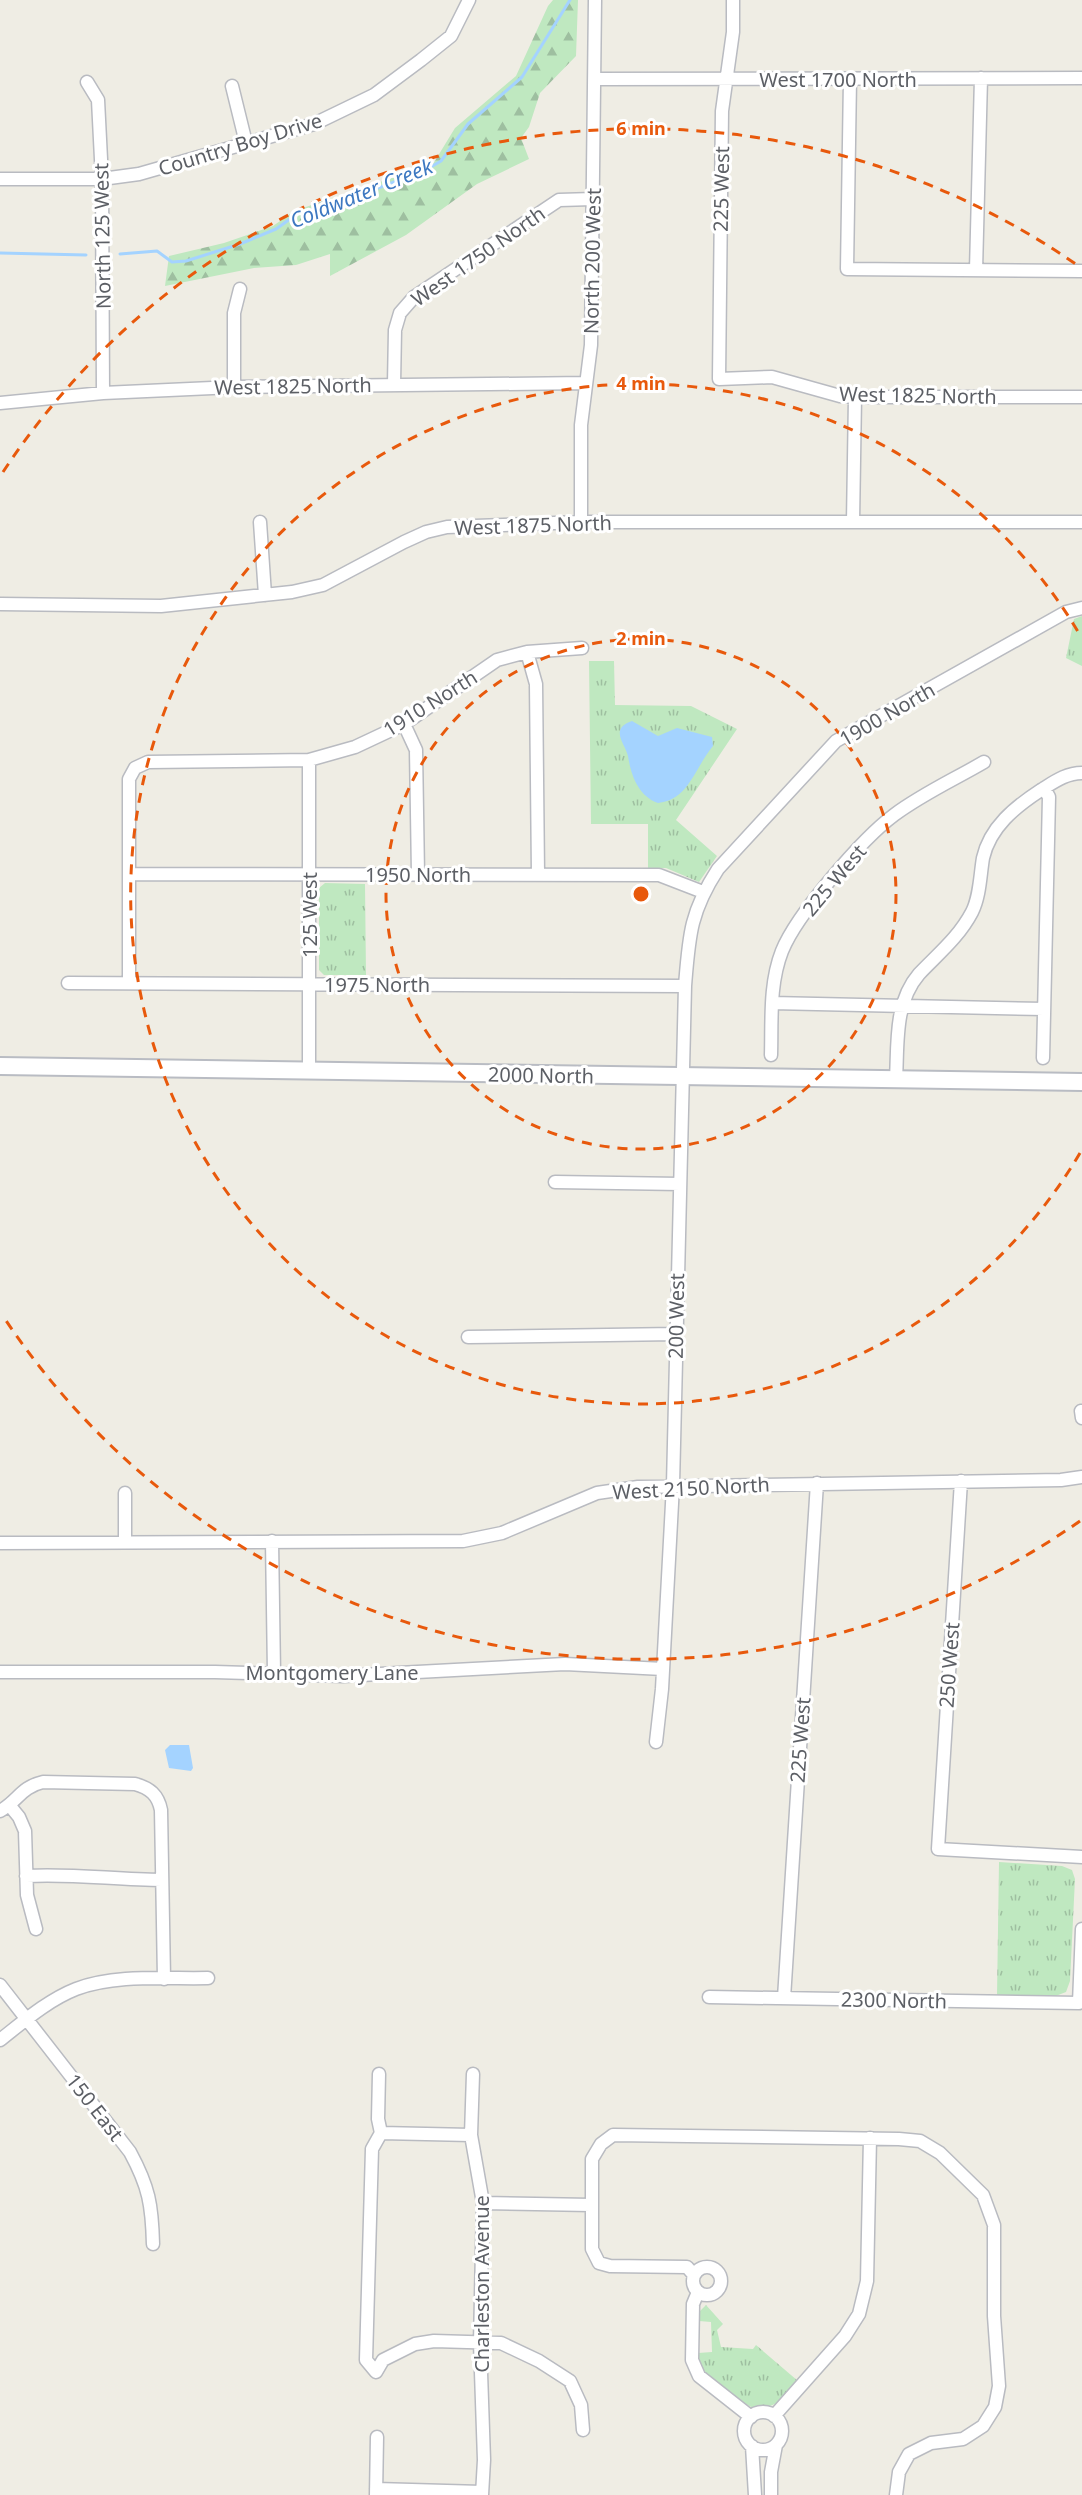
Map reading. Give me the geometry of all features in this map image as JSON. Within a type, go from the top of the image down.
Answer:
[{"type":"street","name":"Country Boy Drive","points":[[0,179],[102,179],[138,174],[314,124],[374,94],[451,36],[469,0]]},
{"type":"street","name":"North 200 West","points":[[581,522],[581,425],[591,345],[595,0]]},
{"type":"street","name":"225 West","points":[[720,379],[722,111],[733,32],[733,0]]},
{"type":"street","points":[[976,270],[981,78]]},
{"type":"street","name":"West 1700 North","points":[[594,79],[1082,78]]},
{"type":"street","points":[[850,79],[847,269],[1082,271]]},
{"type":"street","name":"North 125 West","points":[[87,82],[98,100],[102,179],[103,393]]},
{"type":"street","points":[[232,86],[246,143]]},
{"type":"street","name":"West 1750 North","points":[[394,384],[395,330],[400,313],[414,297],[559,200],[593,199]]},
{"type":"street","points":[[234,387],[234,313],[240,289]]},
{"type":"street","name":"West 1825 North","points":[[720,379],[772,377],[840,396],[855,397],[1082,397]]},
{"type":"street","name":"West 1825 North","points":[[0,403],[103,393],[234,387],[586,383]]},
{"type":"street","points":[[853,522],[855,397]]},
{"type":"street","points":[[260,522],[265,595]]},
{"type":"street","name":"West 1875 North","points":[[0,604],[161,606],[265,595],[323,585],[404,542],[426,532],[447,527],[581,522],[1082,522]]},
{"type":"street","name":"1900 North","points":[[704,892],[718,869],[836,741],[1066,612],[1082,608]]},
{"type":"street","name":"1910 North","points":[[129,874],[129,779],[135,768],[148,762],[309,760],[355,747],[404,724],[497,660],[527,652],[582,648]]},
{"type":"street","points":[[527,652],[536,684],[538,874]]},
{"type":"street","points":[[404,724],[416,750],[418,874]]},
{"type":"street","name":"125 West","points":[[309,760],[309,1071]]},
{"type":"street","name":"225 West","points":[[771,1055],[772,1003],[782,951],[823,889],[894,815],[984,762]]},
{"type":"street","points":[[896,1079],[897,1028],[902,1006],[917,977],[951,942],[973,909],[984,856],[991,837],[1005,817],[1019,804],[1058,779],[1074,773],[1082,773]]},
{"type":"street","points":[[1043,1058],[1049,797],[1044,788]]},
{"type":"street","points":[[129,874],[129,983]]},
{"type":"street","name":"1950 North","points":[[129,874],[659,875],[704,892]]},
{"type":"street","name":"200 West","points":[[656,1742],[663,1669],[673,1485],[685,986],[690,931],[704,892]]},
{"type":"street","name":"1975 North","points":[[68,983],[685,986]]},
{"type":"street","points":[[772,1003],[1044,1009]]},
{"type":"street","name":"2000 North","points":[[0,1066],[1082,1082]]},
{"type":"street","points":[[555,1182],[680,1184]]},
{"type":"street","points":[[468,1337],[675,1334]]},
{"type":"street","name":"West 2150 North","points":[[0,1543],[272,1540],[463,1541],[502,1533],[597,1493],[638,1487],[1061,1480],[1082,1477]]},
{"type":"street","name":"250 West","points":[[961,1481],[938,1849],[1082,1857]]},
{"type":"street","name":"225 West","points":[[784,1998],[817,1483]]},
{"type":"street","points":[[125,1493],[125,1542]]},
{"type":"street","points":[[272,1540],[274,1673]]},
{"type":"street","name":"Montgomery Lane","points":[[0,1672],[274,1673],[372,1676],[566,1664],[663,1669]]},
{"type":"street","points":[[36,1929],[30,1913],[24,1831],[19,1817],[5,1808],[23,1790],[43,1782],[145,1786],[153,1792],[161,1810],[164,1979]]},
{"type":"street","points":[[26,1876],[73,1875],[121,1880],[162,1880]]},
{"type":"street","name":"2300 North","points":[[709,1997],[1079,2002],[1082,1929]]},
{"type":"street","points":[[0,2040],[56,1999],[77,1989],[113,1981],[208,1978]]},
{"type":"street","name":"150 East","points":[[0,1985],[130,2152],[145,2179],[152,2209],[153,2244]]},
{"type":"street","points":[[379,2073],[378,2119],[381,2133],[372,2149],[366,2360],[376,2372],[382,2360],[415,2344],[434,2341],[501,2343],[539,2361],[570,2381],[581,2404],[583,2430]]},
{"type":"street","name":"Charleston Avenue","points":[[473,2074],[471,2135],[483,2203],[480,2343],[484,2460],[482,2494]]},
{"type":"street","points":[[381,2133],[471,2135]]},
{"type":"street","points":[[694,2275],[687,2267],[610,2266],[599,2263],[592,2249],[592,2159],[601,2144],[613,2135],[870,2139],[920,2142],[940,2153],[983,2195],[994,2225],[994,2316],[999,2386],[995,2407],[983,2426],[963,2439],[931,2443],[909,2454],[899,2472],[897,2495]]},
{"type":"street","points":[[774,2416],[845,2336],[859,2314],[867,2281],[870,2139]]},
{"type":"street","points":[[483,2203],[591,2205]]},
{"type":"street","points":[[709,2267],[716,2270],[722,2279],[720,2287],[715,2293],[707,2295],[698,2292],[693,2284],[694,2275],[701,2268],[709,2267]]},
{"type":"street","points":[[698,2292],[693,2300],[692,2360],[699,2376],[751,2417]]},
{"type":"street","points":[[755,2495],[752,2446],[745,2435],[745,2428],[751,2417],[762,2413],[774,2416],[782,2427],[771,2472],[771,2495]]},
{"type":"street","points":[[377,2437],[376,2492],[482,2494]]},
{"type":"street","points":[[752,2446],[764,2450],[776,2445]]},
{"type":"green space","points":[[553,0],[578,0],[576,56],[540,93],[529,127],[521,138],[529,159],[477,184],[406,235],[330,276],[330,254],[296,265],[254,268],[165,286],[169,256],[224,243],[273,226],[294,211],[433,164],[455,128],[516,76],[548,6]]},
{"type":"green space","points":[[1082,616],[1082,666],[1066,658],[1074,619]]},
{"type":"green space","points":[[589,661],[614,661],[615,705],[691,706],[737,729],[676,820],[717,856],[699,882],[666,868],[648,868],[648,824],[591,824]]},
{"type":"green space","points":[[325,883],[365,884],[366,975],[324,975],[319,970],[319,888]]},
{"type":"green space","points":[[999,1862],[1062,1866],[1072,1870],[1075,1879],[1070,1981],[1066,1992],[1053,1997],[997,1996]]},
{"type":"green space","points":[[706,2305],[723,2324],[717,2330],[721,2347],[753,2349],[756,2345],[798,2381],[773,2405],[753,2408],[718,2386],[705,2371],[698,2353],[712,2352],[711,2322],[699,2321],[700,2311]]},
{"type":"water","points":[[632,721],[658,736],[677,728],[712,737],[713,746],[690,781],[677,796],[669,801],[658,803],[651,800],[637,784],[620,737],[621,728]]},
{"type":"water","points":[[170,1745],[189,1745],[193,1768],[191,1771],[169,1768],[165,1750]]},
{"type":"waterway","name":"Coldwater Creek","points":[[120,254],[157,251],[172,262],[186,261],[240,244],[276,229],[297,214],[351,198],[424,171],[441,161],[468,124],[522,77],[570,0]]},
{"type":"waterway","name":"Coldwater Creek","points":[[0,253],[86,255]]}]
